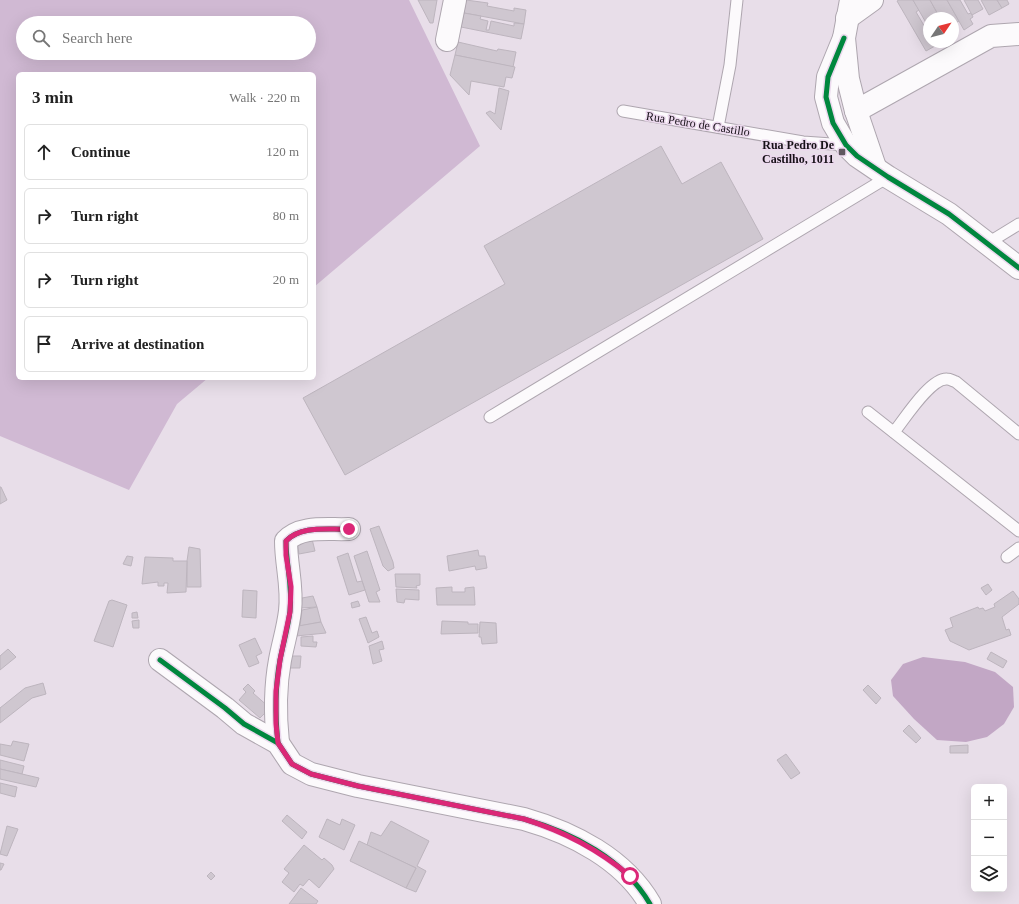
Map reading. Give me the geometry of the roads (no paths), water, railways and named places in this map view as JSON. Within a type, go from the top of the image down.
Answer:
[{"type":"street","points":[[447,40],[455,0]]},
{"type":"street","points":[[872,0],[847,19],[828,76],[826,97],[833,124],[846,145],[857,156],[949,214],[1019,268]]},
{"type":"street","points":[[847,19],[848,79],[856,111],[882,172]]},
{"type":"street","points":[[856,111],[991,36],[1019,34]]},
{"type":"street","points":[[278,743],[276,691],[280,660],[290,612],[291,587],[286,555],[286,541],[292,534],[306,530],[349,529]]},
{"type":"street","points":[[160,660],[225,708],[244,724],[278,743],[292,764],[311,774],[358,786],[524,819],[542,824],[594,849],[615,863],[643,891],[650,904]]},
{"type":"lane","points":[[718,127],[730,65],[737,0]]},
{"type":"lane","name":"Rua Pedro de Castillo","points":[[623,111],[803,142],[846,145]]},
{"type":"lane","points":[[490,418],[882,172]]},
{"type":"lane","points":[[988,243],[1019,224]]},
{"type":"lane","points":[[894,432],[930,386],[939,381],[948,379],[956,382],[1019,434]]},
{"type":"lane","points":[[868,412],[1019,530]]},
{"type":"lane","points":[[1006,557],[1019,548]]},
{"type":"place","name":"Rua Pedro De Castilho, 1011","points":[[842,152]]}]
